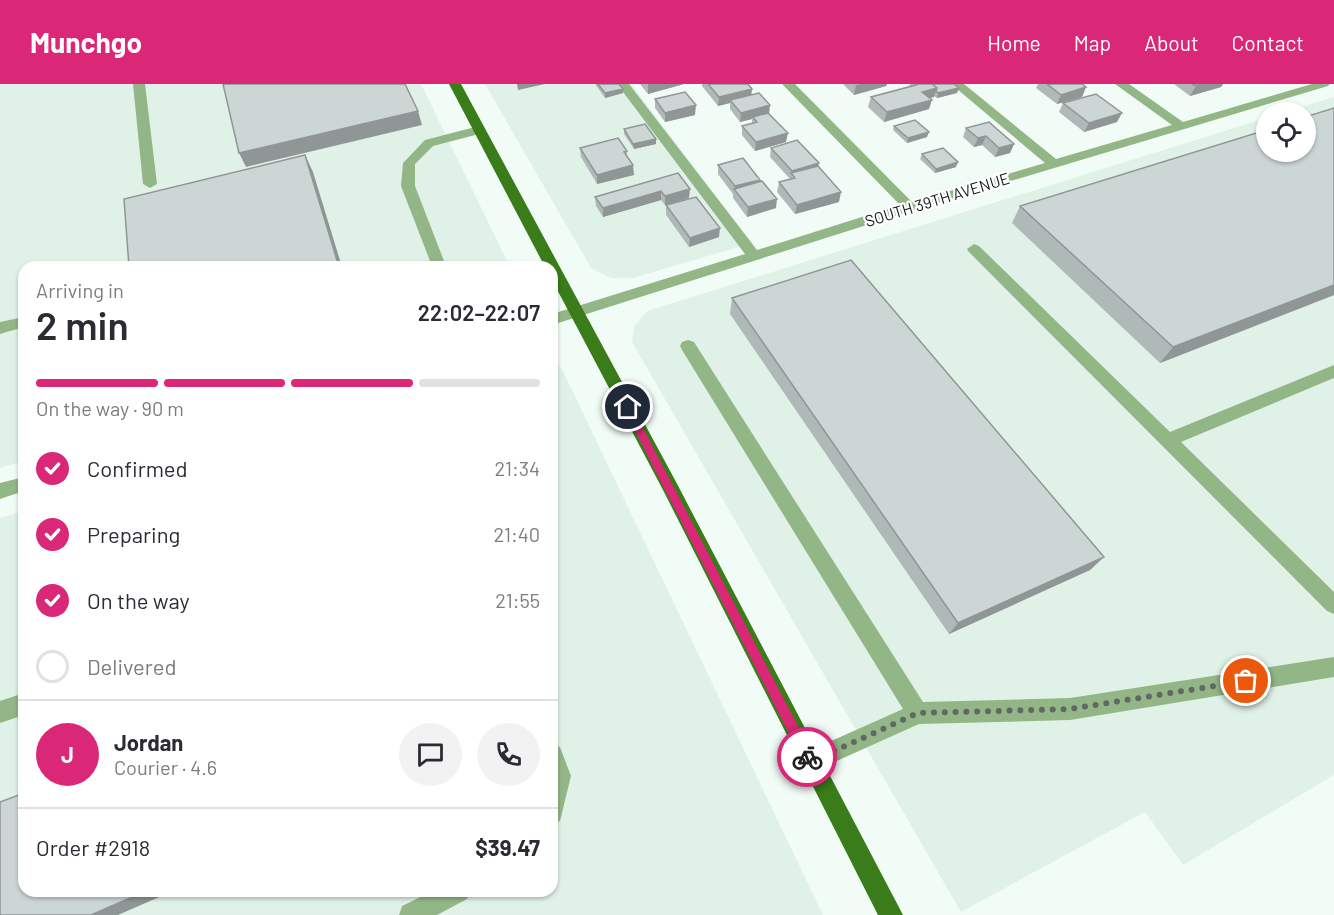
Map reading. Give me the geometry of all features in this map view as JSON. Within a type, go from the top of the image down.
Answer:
[{"type":"main road","points":[[455,84],[550,261]]},
{"type":"main road","points":[[558,277],[669,485],[891,915]]},
{"type":"street","points":[[139,84],[150,184]]},
{"type":"street","points":[[623,84],[754,256]]},
{"type":"street","points":[[788,84],[909,207]]},
{"type":"street","points":[[957,84],[1053,163]]},
{"type":"street","points":[[1121,84],[1180,125]]},
{"type":"street","name":"SOUTH 39TH AVENUE","points":[[558,318],[909,207],[1180,125],[1295,87],[1324,84]]},
{"type":"street","points":[[437,261],[408,186],[409,163],[429,143],[479,130]]},
{"type":"street","points":[[974,249],[1334,605]]},
{"type":"street","points":[[0,328],[18,324]]},
{"type":"street","points":[[688,346],[918,713]]},
{"type":"street","points":[[1166,441],[1334,371]]},
{"type":"street","points":[[0,491],[18,486]]},
{"type":"street","points":[[810,762],[918,713],[1070,709],[1334,667]]},
{"type":"street","points":[[0,712],[18,706]]},
{"type":"street","points":[[558,771],[560,776],[558,785]]},
{"type":"street","points":[[411,915],[447,897]]},
{"type":"shaded area","points":[[0,84],[421,84],[507,261],[18,261],[18,463],[0,468]]},
{"type":"shaded area","points":[[485,84],[631,84],[752,243],[633,278],[611,278],[591,268]]},
{"type":"shaded area","points":[[1334,97],[1334,775],[1183,865],[1145,812],[961,912],[632,342],[634,327],[647,311],[1256,121],[1256,162],[1316,162],[1316,102]]},
{"type":"shaded area","points":[[558,366],[562,369],[823,915],[0,915],[0,518],[18,513],[18,897],[558,897]]},
{"type":"building","points":[[223,84],[405,84],[418,111],[239,153]]},
{"type":"building","points":[[598,84],[619,84],[623,89],[605,93]]},
{"type":"building","points":[[708,84],[748,84],[752,89],[719,97]]},
{"type":"building","points":[[914,84],[932,84],[937,88],[922,92],[932,100],[887,112],[871,97],[916,85]]},
{"type":"building","points":[[932,84],[954,84],[959,88],[938,93],[937,88]]},
{"type":"building","points":[[1047,84],[1082,84],[1086,87],[1061,95]]},
{"type":"building","points":[[685,92],[696,105],[665,113],[655,99]]},
{"type":"building","points":[[759,93],[770,105],[741,113],[730,100]]},
{"type":"building","points":[[1096,94],[1122,113],[1089,123],[1063,103]]},
{"type":"building","points":[[1334,108],[1334,285],[1173,347],[1020,206],[1256,133],[1256,162],[1316,162],[1316,114]]},
{"type":"building","points":[[768,113],[788,133],[756,142],[742,126],[757,122],[753,117]]},
{"type":"building","points":[[915,120],[929,132],[908,138],[894,126]]},
{"type":"building","points":[[989,122],[1014,144],[999,148],[986,136],[978,138],[966,128]]},
{"type":"building","points":[[645,124],[656,139],[633,144],[624,129]]},
{"type":"building","points":[[618,138],[633,165],[597,175],[580,148]]},
{"type":"building","points":[[797,140],[819,163],[792,171],[771,148]]},
{"type":"building","points":[[943,148],[958,162],[936,169],[922,154]]},
{"type":"building","points":[[305,155],[337,261],[129,261],[124,199]]},
{"type":"building","points":[[743,158],[760,180],[735,186],[718,165]]},
{"type":"building","points":[[818,166],[841,192],[797,205],[779,182],[795,178],[791,173]]},
{"type":"building","points":[[678,173],[690,189],[665,196],[661,191],[603,208],[595,197]]},
{"type":"building","points":[[762,181],[777,199],[748,207],[734,189]]},
{"type":"building","points":[[696,197],[720,228],[690,238],[666,205]]},
{"type":"building","points":[[851,260],[1104,557],[958,623],[732,298]]},
{"type":"building","points":[[18,795],[18,897],[132,897],[91,915],[0,915],[0,802]]},
{"type":"way so far","points":[[807,757],[810,762],[918,713],[1070,709],[1246,681]]},
{"type":"route","points":[[628,407],[807,757]]}]
